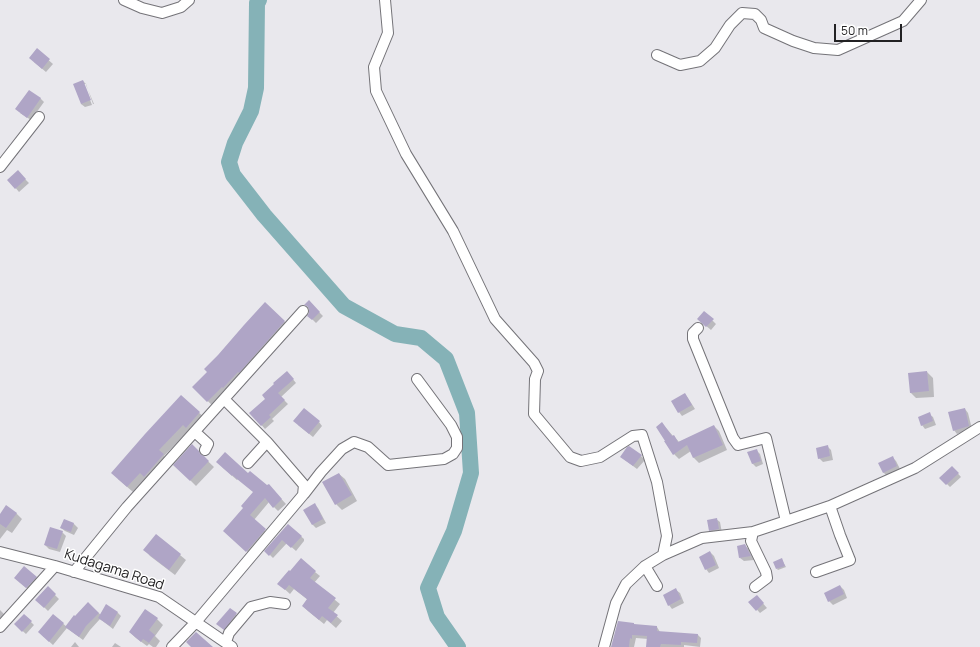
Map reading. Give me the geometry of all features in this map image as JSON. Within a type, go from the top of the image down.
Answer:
[{"type":"street","points":[[124,0],[142,8],[162,13],[181,7],[189,0]]},
{"type":"street","points":[[385,0],[388,33],[374,67],[376,91],[406,154],[453,230],[495,319],[534,363],[538,371],[535,379],[534,414],[570,457],[581,460],[600,457],[633,436],[642,435],[657,482],[667,536],[663,555]]},
{"type":"street","points":[[657,55],[680,65],[700,61],[715,48],[730,25],[742,13],[755,14],[761,20],[764,28],[793,41],[814,48],[838,50],[903,21],[922,0]]},
{"type":"street","points":[[0,167],[39,118]]},
{"type":"street","points":[[74,572],[127,507],[303,311]]},
{"type":"street","points":[[698,328],[693,332],[693,339],[733,438],[738,444],[766,438],[786,522]]},
{"type":"street","points":[[172,647],[196,622],[342,448],[354,442],[368,447],[388,465],[444,459],[453,454],[457,448],[457,438],[451,425],[418,379]]},
{"type":"street","points":[[224,399],[267,442],[304,485],[303,495]]},
{"type":"street","points":[[604,647],[616,603],[626,584],[645,566],[663,555],[702,538],[753,532],[830,506],[915,468],[980,427]]},
{"type":"street","points":[[195,432],[208,444],[205,450]]},
{"type":"street","points":[[248,463],[267,442]]},
{"type":"street","points":[[816,572],[850,560],[830,506]]},
{"type":"street","points":[[753,532],[751,541],[766,572],[767,578],[756,587]]},
{"type":"street","name":"Kudagama Road","points":[[0,552],[55,566],[160,597],[229,645]]},
{"type":"street","points":[[0,627],[55,566]]},
{"type":"street","points":[[645,566],[657,586]]},
{"type":"street","points":[[229,645],[229,634],[251,607],[270,602],[285,604]]},
{"type":"building","points":[[37,48],[50,59],[42,69],[29,58]]},
{"type":"building","points":[[83,80],[91,100],[81,104],[73,84]]},
{"type":"building","points":[[29,90],[41,98],[27,118],[15,109]]},
{"type":"building","points":[[18,170],[26,179],[15,189],[7,180]]},
{"type":"building","points":[[309,300],[320,312],[312,320],[307,316],[309,309],[304,305]]},
{"type":"building","points":[[265,302],[285,321],[239,373],[238,372],[207,402],[192,387],[207,372],[204,369]]},
{"type":"building","points":[[704,311],[714,319],[706,327],[697,319]]},
{"type":"building","points":[[287,371],[294,379],[278,393],[285,400],[269,415],[271,417],[261,426],[249,413],[265,399],[262,395]]},
{"type":"building","points":[[927,371],[929,391],[910,393],[908,373]]},
{"type":"building","points":[[685,393],[692,405],[678,413],[671,401]]},
{"type":"building","points":[[181,395],[200,412],[186,428],[183,425],[159,450],[164,454],[144,477],[140,473],[127,487],[111,473]]},
{"type":"building","points":[[304,408],[320,421],[309,434],[293,421]]},
{"type":"building","points":[[965,408],[969,426],[953,431],[948,412]]},
{"type":"building","points":[[930,412],[933,421],[921,426],[918,417]]},
{"type":"building","points":[[662,422],[672,436],[674,435],[678,442],[714,425],[723,445],[693,458],[687,445],[673,455],[656,427]]},
{"type":"building","points":[[192,444],[200,454],[209,461],[190,481],[173,465]]},
{"type":"building","points":[[828,445],[830,456],[818,459],[816,448]]},
{"type":"building","points":[[629,446],[642,455],[633,466],[620,457]]},
{"type":"building","points":[[757,449],[761,461],[752,464],[747,452]]},
{"type":"building","points":[[225,452],[248,473],[250,471],[267,485],[269,484],[282,499],[273,508],[265,498],[250,515],[266,529],[246,552],[223,531],[243,508],[241,506],[253,492],[216,462]]},
{"type":"building","points":[[893,456],[897,466],[883,473],[878,463]]},
{"type":"building","points":[[952,466],[959,473],[946,485],[939,478]]},
{"type":"building","points":[[339,473],[352,495],[335,505],[322,482]]},
{"type":"building","points":[[315,503],[323,519],[312,525],[303,510]]},
{"type":"building","points":[[6,505],[17,513],[6,528],[0,524],[0,514]]},
{"type":"building","points":[[717,518],[719,529],[709,531],[707,520]]},
{"type":"building","points":[[64,519],[74,523],[71,532],[60,528]]},
{"type":"building","points":[[288,524],[302,536],[291,548],[282,540],[269,556],[264,551]]},
{"type":"building","points":[[50,527],[63,531],[57,549],[44,545]]},
{"type":"building","points":[[156,534],[181,554],[169,570],[143,550]]},
{"type":"building","points":[[745,544],[751,556],[739,558],[737,546]]},
{"type":"building","points":[[710,551],[716,565],[705,570],[699,557]]},
{"type":"building","points":[[301,558],[316,571],[310,578],[336,598],[328,608],[338,615],[331,623],[322,616],[319,620],[302,606],[307,599],[289,585],[285,590],[277,584]]},
{"type":"building","points":[[782,558],[785,566],[776,569],[773,562]]},
{"type":"building","points":[[24,566],[37,577],[26,588],[14,578]]},
{"type":"building","points":[[840,585],[844,594],[828,602],[824,593]]},
{"type":"building","points":[[48,586],[56,594],[44,608],[35,600]]},
{"type":"building","points":[[676,588],[681,599],[668,606],[663,595]]},
{"type":"building","points":[[757,595],[764,603],[756,611],[748,602]]},
{"type":"building","points":[[88,602],[99,613],[86,626],[79,637],[65,627],[74,615],[75,616]]},
{"type":"building","points":[[106,604],[118,612],[110,626],[98,618]]},
{"type":"building","points":[[230,608],[237,613],[224,630],[216,624]]},
{"type":"building","points":[[145,609],[158,618],[149,630],[155,635],[149,643],[143,639],[141,642],[129,632]]},
{"type":"building","points":[[24,614],[32,621],[22,632],[14,624]]},
{"type":"building","points":[[53,614],[64,623],[49,642],[38,632]]},
{"type":"building","points":[[618,621],[657,626],[657,631],[698,634],[697,643],[681,642],[681,645],[661,644],[660,647],[646,647],[647,636],[632,635],[632,639],[630,638],[629,647],[611,647]]},
{"type":"building","points":[[196,632],[213,647],[191,647],[186,642]]},
{"type":"waterway","points":[[259,0],[257,3],[256,88],[251,111],[235,143],[229,162],[233,175],[264,215],[344,306],[395,334],[421,338],[446,359],[467,413],[471,473],[454,531],[428,588],[437,617],[458,647]]}]
